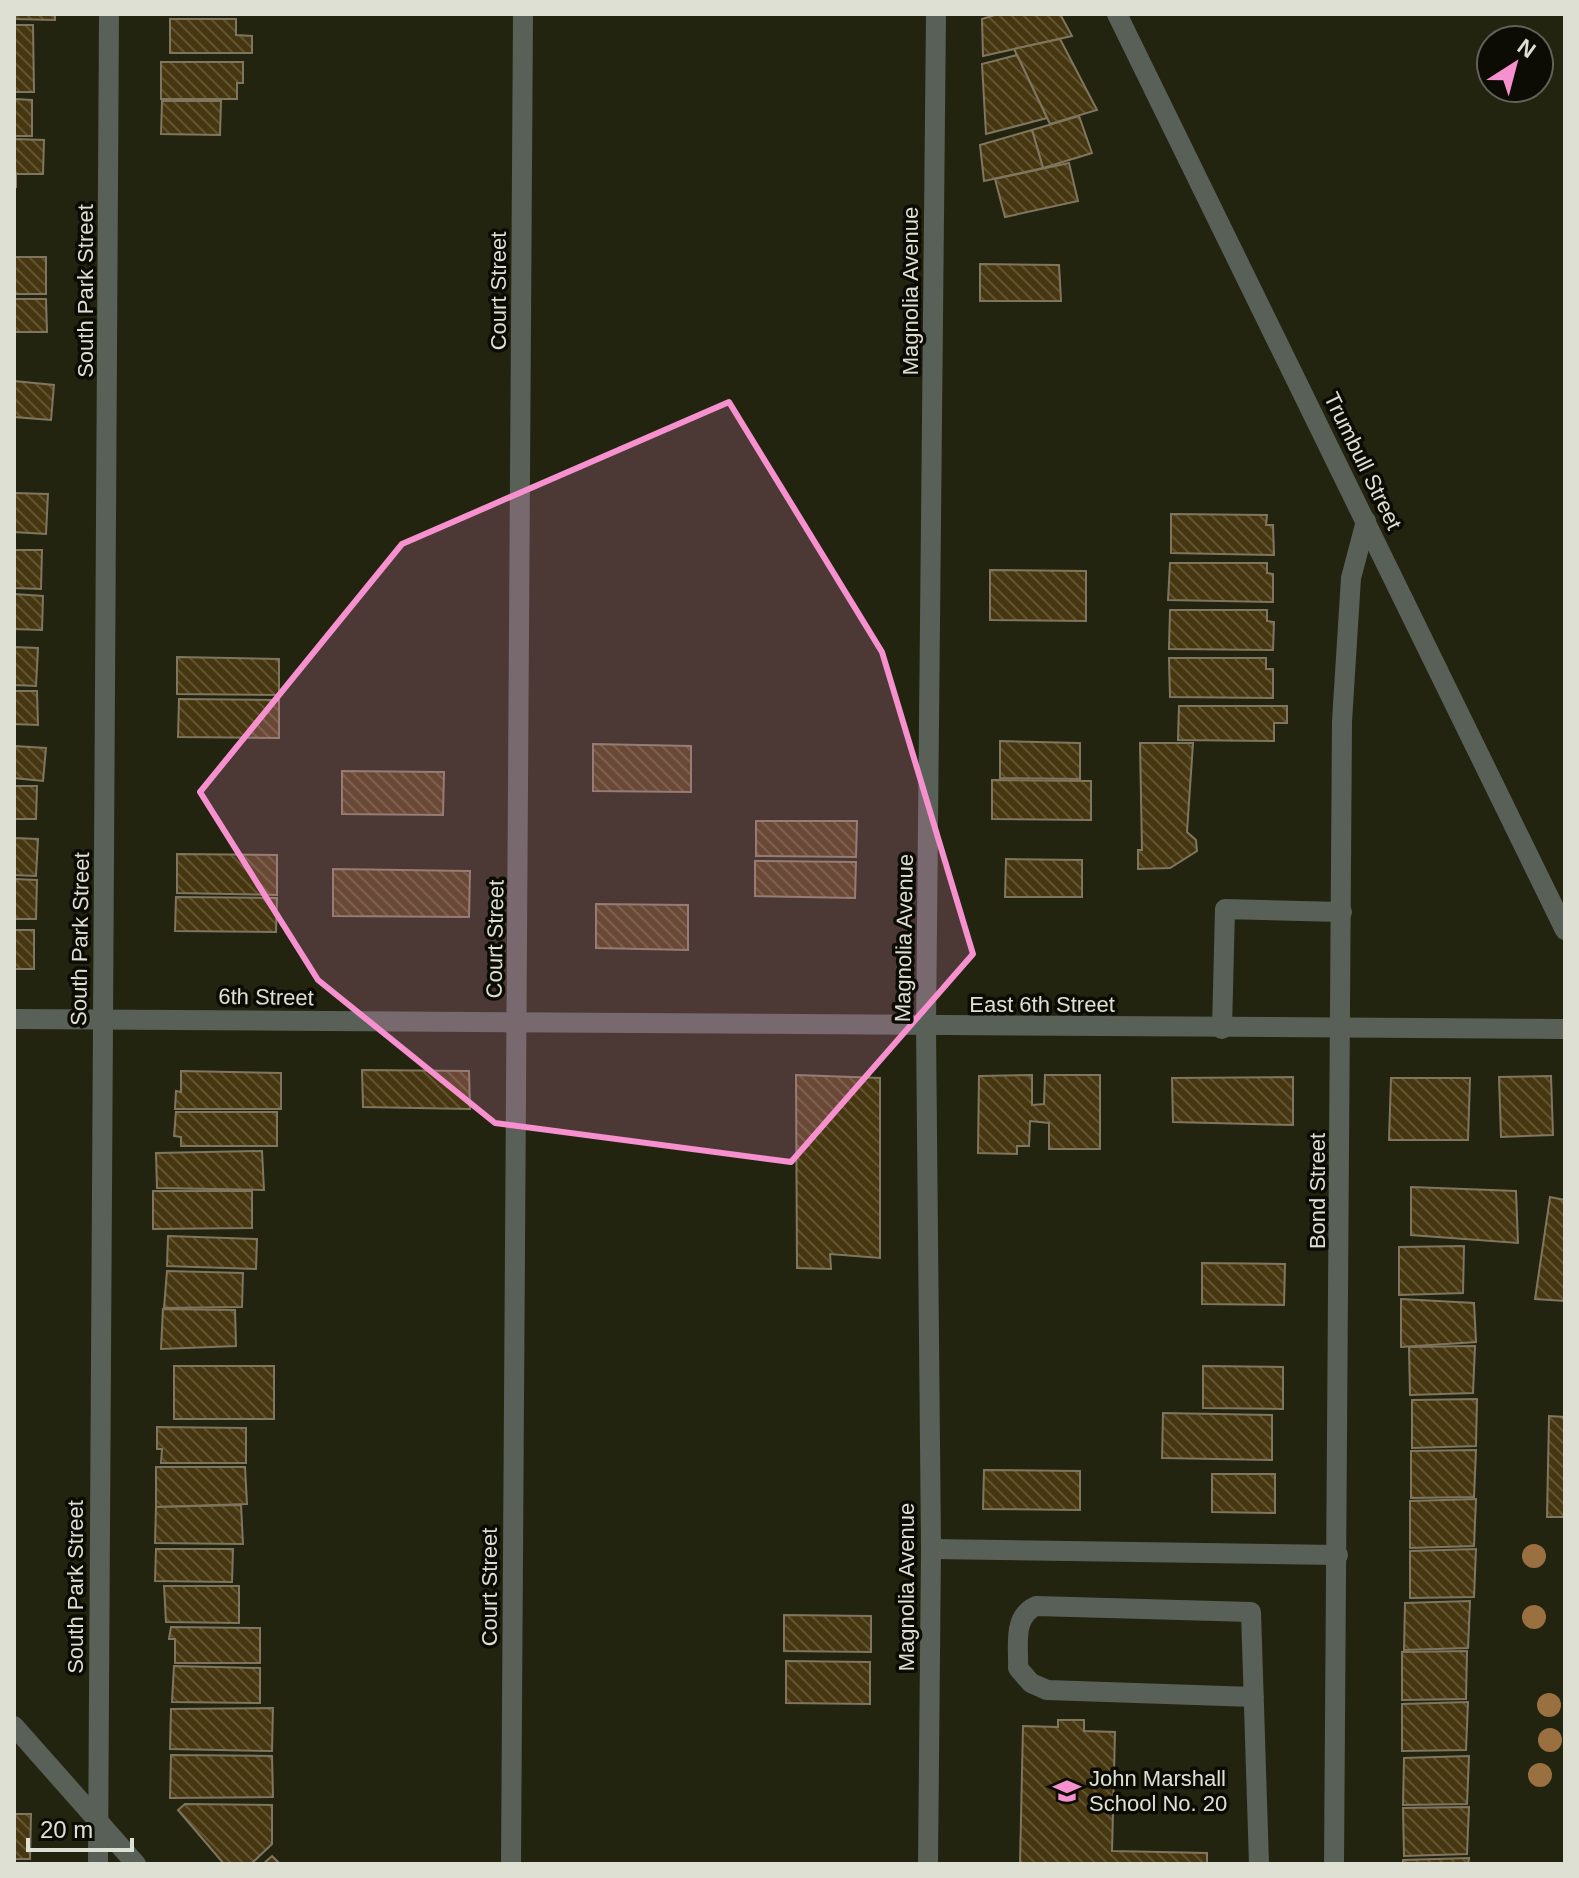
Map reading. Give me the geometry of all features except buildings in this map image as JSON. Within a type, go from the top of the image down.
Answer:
[{"type":"street","name":"South Park Street","points":[[98,1864],[109,14]]},
{"type":"street","name":"Court Street","points":[[511,1864],[523,14]]},
{"type":"street","name":"Magnolia Avenue","points":[[928,1864],[931,1549],[926,1027],[936,14]]},
{"type":"street","name":"Trumbull Street","points":[[1117,14],[1565,930]]},
{"type":"street","name":"Bond Street","points":[[1334,1864],[1342,721],[1351,578],[1366,521]]},
{"type":"street","points":[[1222,1029],[1225,909],[1342,912]]},
{"type":"street","name":"6th Street","points":[[14,1019],[518,1024]]},
{"type":"street","name":"East 6th Street","points":[[518,1024],[1565,1029]]},
{"type":"street","points":[[931,1549],[1338,1555]]},
{"type":"street","points":[[1254,1697],[1047,1690],[1031,1683],[1018,1668],[1020,1620],[1025,1611],[1036,1606],[1251,1612],[1254,1697],[1259,1864]]},
{"type":"street","points":[[14,1726],[136,1864]]},
{"type":"highlighted area","points":[[729,402],[882,652],[973,954],[791,1162],[495,1123],[318,980],[200,792],[402,544]]},
{"type":"place","name":"John Marshall School No. 20","points":[[1067,1791]]}]
